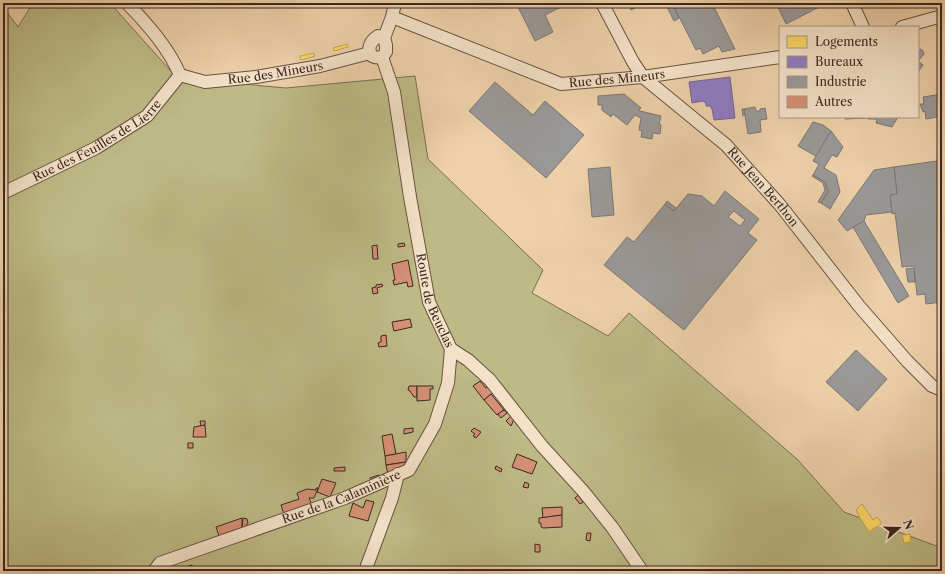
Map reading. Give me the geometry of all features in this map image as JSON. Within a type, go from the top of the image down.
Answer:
[{"type":"street","points":[[127,3],[148,25],[173,58],[180,75]]},
{"type":"street","points":[[384,38],[378,36],[371,43],[369,48],[372,56],[377,58],[382,57],[386,52],[384,38],[392,17],[395,3]]},
{"type":"street","name":"Rue Jean Berthon","points":[[602,3],[642,77],[726,145],[780,205],[859,306],[932,386],[942,390]]},
{"type":"street","points":[[852,3],[863,26]]},
{"type":"street","points":[[906,26],[942,16]]},
{"type":"street","name":"Rue des Mineurs","points":[[392,17],[561,84],[642,77],[779,57]]},
{"type":"street","name":"Rue des Mineurs","points":[[180,75],[205,82],[256,77],[320,66],[370,53]]},
{"type":"street","name":"Route de Beuclas","points":[[382,57],[394,92],[410,197],[429,302],[451,349],[468,360],[490,380],[542,446],[583,491],[612,527],[642,571]]},
{"type":"street","name":"Rue des Feuilles de Lierre","points":[[3,193],[96,148],[147,116],[180,75]]},
{"type":"street","name":"Rue de la Calaminière","points":[[154,571],[160,563],[344,498],[408,470],[436,424],[448,382],[451,349]]},
{"type":"street","points":[[924,377],[942,382]]},
{"type":"street","points":[[365,571],[392,498],[398,474]]},
{"type":"shaded area","points":[[33,3],[110,3],[177,78],[286,88],[415,76],[428,159],[543,270],[532,293],[608,336],[629,313],[798,460],[844,512],[942,548],[942,571],[3,571],[3,7],[18,27]]},
{"type":"building: Logements","points":[[347,44],[348,47],[334,51],[333,48]]},
{"type":"building: Logements","points":[[314,53],[315,56],[301,60],[300,56]]},
{"type":"building: Logements","points":[[862,504],[873,520],[877,517],[882,523],[869,532],[856,510]]},
{"type":"building: Logements","points":[[910,534],[911,542],[904,543],[902,535]]},
{"type":"building: Bureaux","points":[[730,77],[735,118],[714,120],[710,106],[706,106],[706,103],[703,101],[692,103],[689,82]]},
{"type":"building: Industrie","points":[[516,3],[569,3],[545,15],[553,32],[535,41]]},
{"type":"building: Industrie","points":[[627,3],[645,3],[631,10]]},
{"type":"building: Industrie","points":[[665,3],[672,3],[679,18],[674,21]]},
{"type":"building: Industrie","points":[[672,3],[712,3],[735,49],[722,52],[719,46],[703,54],[700,48],[696,50]]},
{"type":"building: Industrie","points":[[776,3],[825,3],[825,4],[786,24]]},
{"type":"building: Industrie","points":[[921,49],[924,54],[919,60],[919,50]]},
{"type":"building: Industrie","points":[[919,62],[923,65],[919,71]]},
{"type":"building: Industrie","points":[[495,82],[533,115],[545,101],[584,135],[546,178],[469,111]]},
{"type":"building: Industrie","points":[[624,94],[641,108],[639,110],[640,111],[661,116],[659,124],[661,125],[660,134],[653,133],[652,139],[641,137],[642,131],[639,130],[641,118],[635,115],[627,125],[613,114],[611,117],[602,110],[602,105],[598,105],[598,96]]},
{"type":"building: Industrie","points":[[942,94],[942,116],[926,119],[925,111],[923,112],[920,104],[924,104],[923,97]]},
{"type":"building: Industrie","points":[[755,107],[756,111],[760,111],[760,109],[765,108],[767,119],[760,120],[761,132],[748,134],[744,109]]},
{"type":"building: Industrie","points":[[742,109],[744,109],[745,115],[743,116]]},
{"type":"building: Industrie","points":[[845,118],[868,118],[845,119]]},
{"type":"building: Industrie","points":[[897,118],[892,127],[876,123],[877,119],[868,119]]},
{"type":"building: Industrie","points":[[813,122],[823,125],[831,131],[816,156],[798,146]]},
{"type":"building: Industrie","points":[[831,131],[843,147],[837,157],[832,155],[824,168],[836,175],[840,192],[830,209],[821,203],[828,192],[825,182],[813,175],[819,164],[813,161]]},
{"type":"building: Industrie","points":[[937,159],[942,159],[942,302],[926,304],[925,294],[917,295],[914,266],[902,267],[895,213],[892,214],[890,195],[897,194],[894,167],[937,161]]},
{"type":"building: Industrie","points":[[610,167],[614,215],[592,217],[588,169]]},
{"type":"building: Industrie","points":[[894,167],[897,194],[890,195],[892,212],[866,215],[864,221],[847,231],[838,220],[874,170]]},
{"type":"building: Industrie","points":[[813,175],[825,182],[828,192],[821,203],[818,202],[825,190],[823,183],[812,176]]},
{"type":"building: Industrie","points":[[725,191],[759,219],[748,233],[757,240],[684,330],[604,265],[627,237],[634,242],[665,204],[674,211],[688,194],[702,196],[714,206]],"holes":[[[734,211],[745,220],[740,226],[728,217]]]},
{"type":"building: Industrie","points":[[667,201],[676,208],[674,211],[665,204]]},
{"type":"building: Industrie","points":[[864,221],[909,296],[898,303],[853,227]]},
{"type":"building: Industrie","points":[[914,268],[915,282],[908,282],[906,269]]},
{"type":"building: Industrie","points":[[856,350],[887,379],[858,411],[826,382]]},
{"type":"building: Autres","points":[[404,243],[405,246],[398,247],[398,244]]},
{"type":"building: Autres","points":[[377,245],[378,259],[373,259],[372,246]]},
{"type":"building: Autres","points":[[408,260],[413,286],[408,287],[407,282],[394,285],[393,280],[395,280],[392,264]]},
{"type":"building: Autres","points":[[382,284],[383,286],[377,288],[378,293],[373,294],[372,288],[376,287],[376,285]]},
{"type":"building: Autres","points":[[410,319],[412,327],[394,331],[392,322]]},
{"type":"building: Autres","points":[[386,335],[387,346],[379,347],[378,343],[381,342],[381,336]]},
{"type":"building: Autres","points":[[480,381],[486,388],[489,386],[494,392],[484,400],[473,386]]},
{"type":"building: Autres","points":[[409,386],[417,386],[417,397],[414,397],[408,390]]},
{"type":"building: Autres","points":[[417,386],[433,386],[433,389],[430,389],[430,400],[417,401]]},
{"type":"building: Autres","points":[[491,394],[504,410],[497,415],[484,400]]},
{"type":"building: Autres","points":[[504,410],[507,413],[501,418],[498,414]]},
{"type":"building: Autres","points":[[513,414],[515,417],[511,426],[506,421]]},
{"type":"building: Autres","points":[[200,421],[205,421],[205,425],[201,426]]},
{"type":"building: Autres","points":[[205,425],[206,437],[193,437],[194,427]]},
{"type":"building: Autres","points":[[413,428],[413,432],[404,434],[404,429]]},
{"type":"building: Autres","points":[[474,428],[481,432],[476,438],[473,436],[475,434],[471,431]]},
{"type":"building: Autres","points":[[392,434],[396,454],[385,456],[382,436]]},
{"type":"building: Autres","points":[[188,443],[193,443],[193,448],[188,448]]},
{"type":"building: Autres","points":[[406,452],[406,462],[386,465],[385,456]]},
{"type":"building: Autres","points":[[517,454],[537,462],[532,474],[512,467]]},
{"type":"building: Autres","points":[[406,462],[403,468],[388,475],[386,465]]},
{"type":"building: Autres","points":[[496,466],[502,469],[501,472],[495,469]]},
{"type":"building: Autres","points":[[345,467],[345,471],[334,471],[334,468]]},
{"type":"building: Autres","points":[[379,475],[380,479],[371,482],[370,478]]},
{"type":"building: Autres","points":[[322,479],[336,483],[330,497],[317,492]]},
{"type":"building: Autres","points":[[525,482],[529,484],[528,488],[523,487]]},
{"type":"building: Autres","points":[[316,488],[318,488],[314,498],[309,498],[312,505],[284,514],[281,505],[299,499],[297,493],[307,489],[316,490]]},
{"type":"building: Autres","points":[[578,495],[583,502],[580,504],[575,498]]},
{"type":"building: Autres","points":[[366,500],[374,502],[368,521],[349,516],[353,503],[363,508]]},
{"type":"building: Autres","points":[[562,507],[562,515],[543,518],[542,508]]},
{"type":"building: Autres","points":[[562,515],[562,527],[543,528],[541,527],[541,523],[539,523],[539,518]]},
{"type":"building: Autres","points":[[242,518],[242,528],[219,536],[216,527]]},
{"type":"building: Autres","points":[[243,518],[247,519],[248,523],[242,528]]},
{"type":"building: Autres","points":[[587,533],[591,533],[590,541],[586,540]]},
{"type":"building: Autres","points":[[535,544],[540,545],[540,552],[535,552]]},
{"type":"building: Autres","points":[[192,565],[194,571],[184,571],[183,568]]}]
